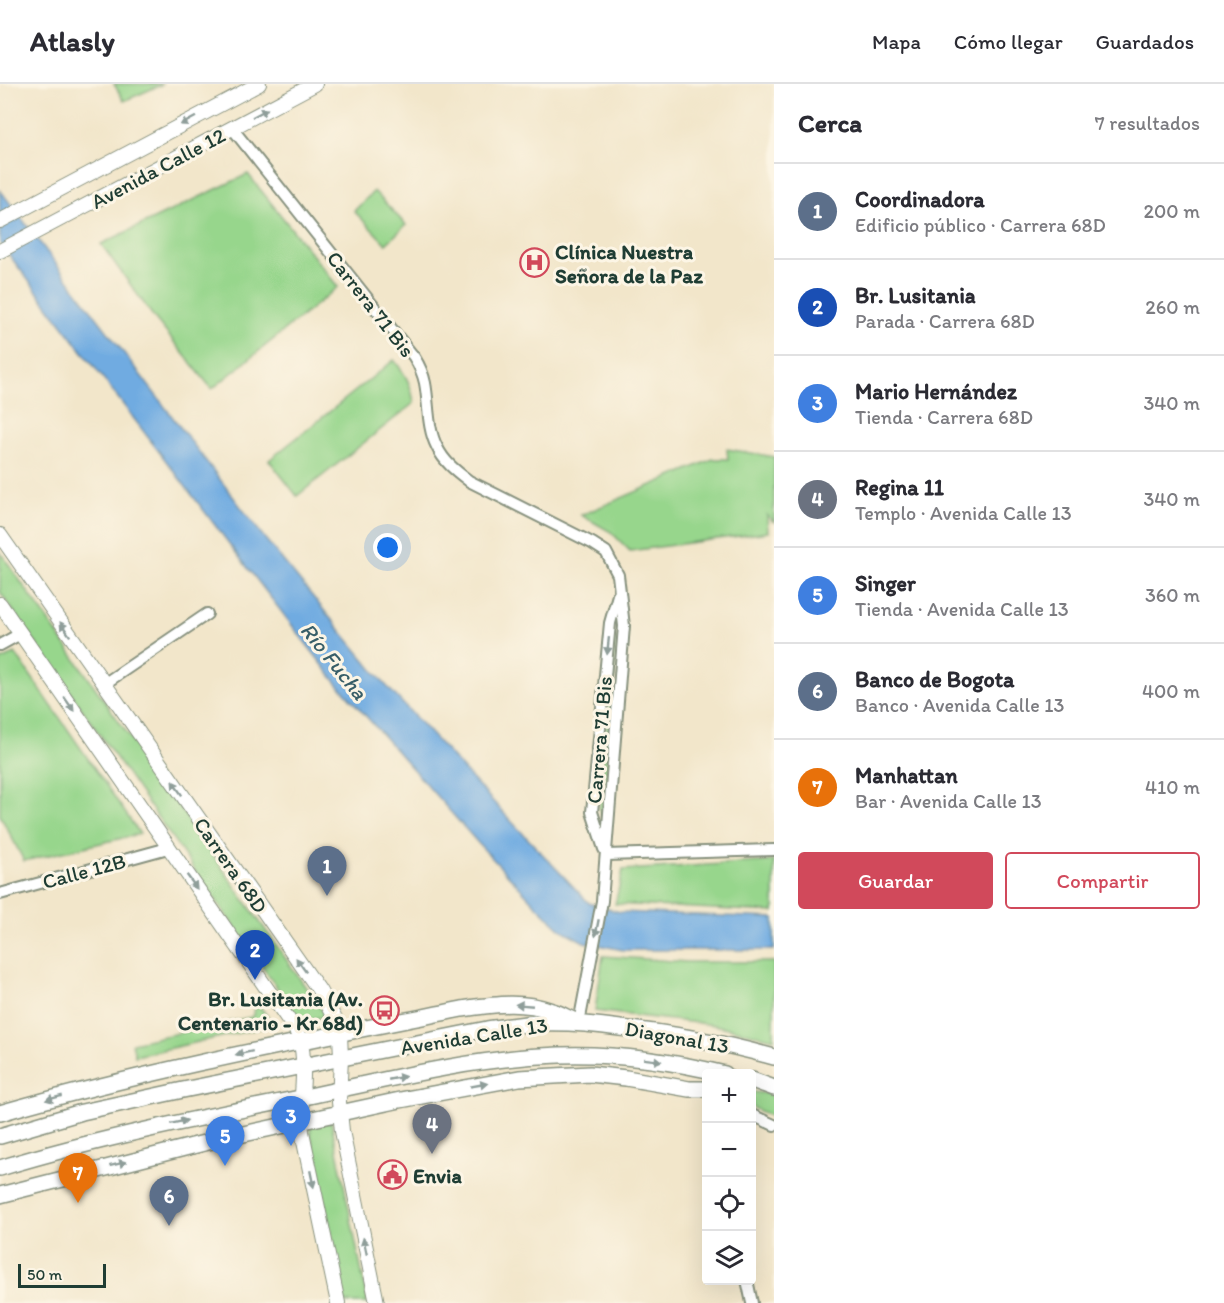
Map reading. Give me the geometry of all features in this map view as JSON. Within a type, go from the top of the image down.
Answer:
[{"type":"main road","name":"Avenida Calle 12","points":[[0,221],[259,84]]},
{"type":"main road","name":"Avenida Calle 12","points":[[0,251],[315,84]]},
{"type":"main road","name":"Carrera 68D","points":[[0,535],[319,990],[335,1018],[340,1034],[339,1113],[377,1303]]},
{"type":"main road","name":"Carrera 68D","points":[[0,604],[297,1032],[301,1042],[303,1066],[300,1122],[338,1303]]},
{"type":"main road","name":"Avenida Calle 13","points":[[0,1113],[189,1065],[462,1010],[517,1004],[540,1007],[579,1023]]},
{"type":"main road","name":"Avenida Calle 13","points":[[0,1136],[82,1112],[341,1058],[498,1028],[539,1023],[579,1023]]},
{"type":"main road","name":"Diagonal 13","points":[[579,1023],[664,1032],[774,1057]]},
{"type":"main road","name":"Avenida Calle 13","points":[[0,1168],[107,1138],[339,1089],[505,1059],[561,1055],[615,1056],[702,1069]]},
{"type":"main road","points":[[571,1074],[615,1056]]},
{"type":"main road","points":[[0,1195],[216,1140],[519,1078],[571,1074],[605,1075],[676,1087],[702,1089]]},
{"type":"main road","points":[[756,1081],[774,1088]]},
{"type":"main road","points":[[0,1122],[53,1120]]},
{"type":"street","name":"Carrera 71 Bis","points":[[232,128],[414,357],[425,381],[430,427],[436,446],[445,460],[469,481],[606,552],[618,575],[624,626],[602,901],[579,1023]]},
{"type":"street","name":"Carrera 71 Bis","points":[[606,855],[592,812],[610,623],[620,589]]},
{"type":"street","points":[[104,684],[207,614]]},
{"type":"street","points":[[0,645],[20,634]]},
{"type":"street","name":"Calle 12B","points":[[0,894],[168,848]]},
{"type":"street","points":[[606,855],[774,850]]},
{"type":"street","points":[[676,1087],[702,1096]]},
{"type":"street","points":[[756,1117],[774,1125]]},
{"type":"street","points":[[748,1285],[752,1303]]},
{"type":"green space","points":[[114,84],[163,84],[124,101]]},
{"type":"green space","points":[[248,174],[338,287],[212,389],[153,316],[101,244]]},
{"type":"green space","points":[[374,191],[406,225],[386,244],[354,211]]},
{"type":"green space","points":[[394,360],[407,380],[414,403],[297,496],[269,460]]},
{"type":"green space","points":[[727,449],[774,457],[774,522],[767,515],[768,532],[630,551],[611,532],[581,515],[713,459],[728,459]]},
{"type":"green space","points":[[0,552],[326,1016],[301,1022],[0,592]]},
{"type":"green space","points":[[613,637],[618,637],[603,819],[599,809]]},
{"type":"green space","points":[[15,653],[140,834],[24,861],[0,815],[0,661]]},
{"type":"green space","points":[[774,861],[774,912],[615,904],[623,870]]},
{"type":"green space","points":[[603,956],[687,962],[774,962],[774,1039],[715,1025],[595,1011]]},
{"type":"green space","points":[[257,1003],[274,1025],[135,1056],[132,1043],[252,1017]]},
{"type":"green space","points":[[756,1092],[774,1097],[774,1118],[756,1109]]},
{"type":"green space","points":[[331,1121],[368,1303],[345,1303],[309,1125]]},
{"type":"water","name":"Río Fucha","points":[[0,190],[266,540],[383,682],[589,903],[620,912],[774,918],[774,950],[623,950],[584,942],[562,930],[536,905],[335,681],[0,243]]},
{"type":"place","name":"Clínica Nuestra Señora de la Paz","points":[[534,263]]},
{"type":"place","name":"Coordinadora","points":[[327,896]]},
{"type":"place","name":"Br. Lusitania","points":[[255,980]]},
{"type":"place","name":"Br. Lusitania (Av. Centenario - Kr 68d)","points":[[384,1010]]},
{"type":"place","name":"Mario Hernández","points":[[291,1146]]},
{"type":"place","name":"Regina 11","points":[[432,1154]]},
{"type":"place","name":"Singer","points":[[225,1166]]},
{"type":"place","name":"Envia","points":[[392,1175]]},
{"type":"place","name":"Manhattan","points":[[78,1203]]},
{"type":"place","name":"Banco de Bogota","points":[[169,1226]]}]
